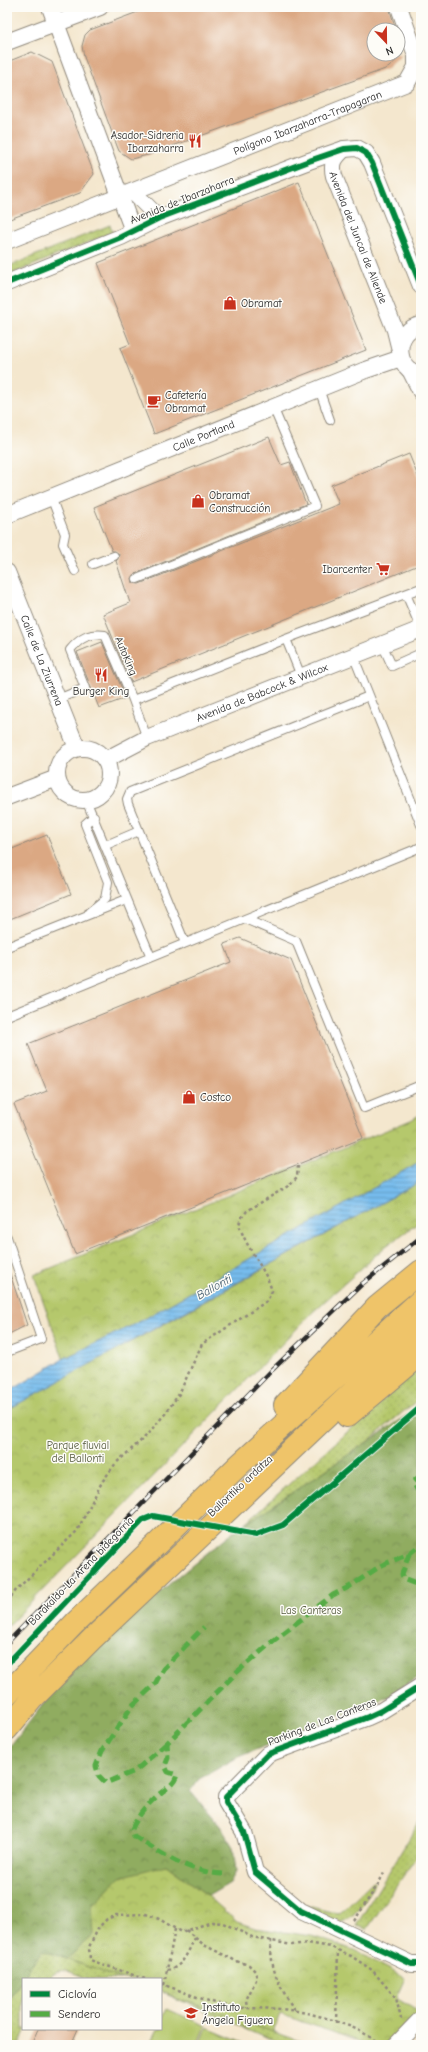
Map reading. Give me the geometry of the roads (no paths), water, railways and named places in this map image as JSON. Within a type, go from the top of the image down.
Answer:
[{"type":"main road","points":[[239,1465],[249,1443],[377,1307],[421,1271]]},
{"type":"main road","name":"Ballontiko ardatza","points":[[7,1694],[75,1623],[239,1465],[421,1300]]},
{"type":"main road","name":"Ballontiko ardatza","points":[[7,1729],[32,1699],[92,1639],[247,1494],[421,1327]]},
{"type":"main road","points":[[247,1494],[313,1446],[421,1354]]},
{"type":"street","points":[[50,7],[127,194],[133,231]]},
{"type":"street","points":[[7,42],[100,7]]},
{"type":"street","name":"Polígono Ibarzaharra-Trapagaran","points":[[127,194],[407,83],[416,67],[416,56],[399,7]]},
{"type":"street","points":[[344,149],[356,148],[366,153],[372,163],[421,286]]},
{"type":"street","name":"Avenida de Ibarzaharra","points":[[7,283],[133,231],[159,218],[344,149]]},
{"type":"street","name":"Avenida del Juncal de Allende","points":[[344,149],[335,157],[331,166],[334,176],[408,363],[421,392]]},
{"type":"street","points":[[127,194],[159,218]]},
{"type":"street","points":[[7,241],[127,194]]},
{"type":"street","points":[[408,363],[404,335],[409,329],[421,325]]},
{"type":"street","name":"Calle Portland","points":[[7,515],[318,389],[408,363]]},
{"type":"street","name":"Calle de La Ziurrena","points":[[7,572],[77,748]]},
{"type":"street","name":"Avenida de Babcock & Wilcox","points":[[105,760],[147,738],[421,629]]},
{"type":"street","points":[[77,748],[93,750],[105,760],[109,774],[105,789],[93,798],[79,800],[67,795],[59,785],[57,778],[59,763],[70,751],[77,748]]},
{"type":"street","points":[[7,797],[57,778]]},
{"type":"street","name":"Parking de Las Canteras","points":[[421,1686],[381,1711],[368,1717],[268,1754],[226,1797],[226,1802],[244,1832],[255,1872],[302,1911],[412,1964],[421,1964]]},
{"type":"street","points":[[396,2045],[421,2019]]},
{"type":"lane","points":[[318,389],[330,420]]},
{"type":"lane","points":[[137,579],[315,506],[273,407]]},
{"type":"lane","points":[[51,497],[66,534],[63,544],[75,571]]},
{"type":"lane","points":[[93,564],[114,556]]},
{"type":"lane","points":[[147,738],[133,700],[286,639],[421,588]]},
{"type":"lane","points":[[406,594],[421,629]]},
{"type":"lane","name":"AutoKing","points":[[58,699],[85,688],[70,650],[77,642],[95,634],[105,635],[133,700]]},
{"type":"lane","points":[[286,639],[301,676]]},
{"type":"lane","points":[[382,644],[392,666],[421,653]]},
{"type":"lane","points":[[353,655],[421,825]]},
{"type":"lane","points":[[185,943],[128,804],[127,799],[130,792],[369,696]]},
{"type":"lane","points":[[86,800],[106,845],[126,900],[151,957]]},
{"type":"lane","points":[[84,916],[105,899],[108,882],[85,824],[94,816]]},
{"type":"lane","points":[[106,845],[139,831]]},
{"type":"lane","points":[[7,1016],[421,848]]},
{"type":"lane","points":[[7,947],[126,900]]},
{"type":"lane","points":[[245,919],[296,941],[364,1108],[421,1085]]},
{"type":"lane","points":[[7,1237],[41,1339],[7,1352]]},
{"type":"water","name":"Ballonti","points":[[421,1161],[421,1181],[7,1410],[7,1393],[63,1359],[137,1323]]},
{"type":"railway","points":[[7,1643],[272,1370],[362,1284],[421,1237]]},
{"type":"place","name":"Asador-Sidreria Ibarzaharra","points":[[195,141]]},
{"type":"place","name":"Obramat","points":[[230,303]]},
{"type":"place","name":"Cafetería Obramat","points":[[154,401]]},
{"type":"place","name":"Obramat Construcción","points":[[198,501]]},
{"type":"place","name":"Ibarcenter","points":[[383,569]]},
{"type":"place","name":"Burger King","points":[[101,675]]},
{"type":"place","name":"Costco","points":[[189,1097]]},
{"type":"place","name":"Instituto Ángela Figuera","points":[[191,2013]]},
{"type":"park label","name":"Parque fluvial del Ballonti","points":[[78,1451]]},
{"type":"park label","name":"Las Canteras","points":[[311,1610]]}]
